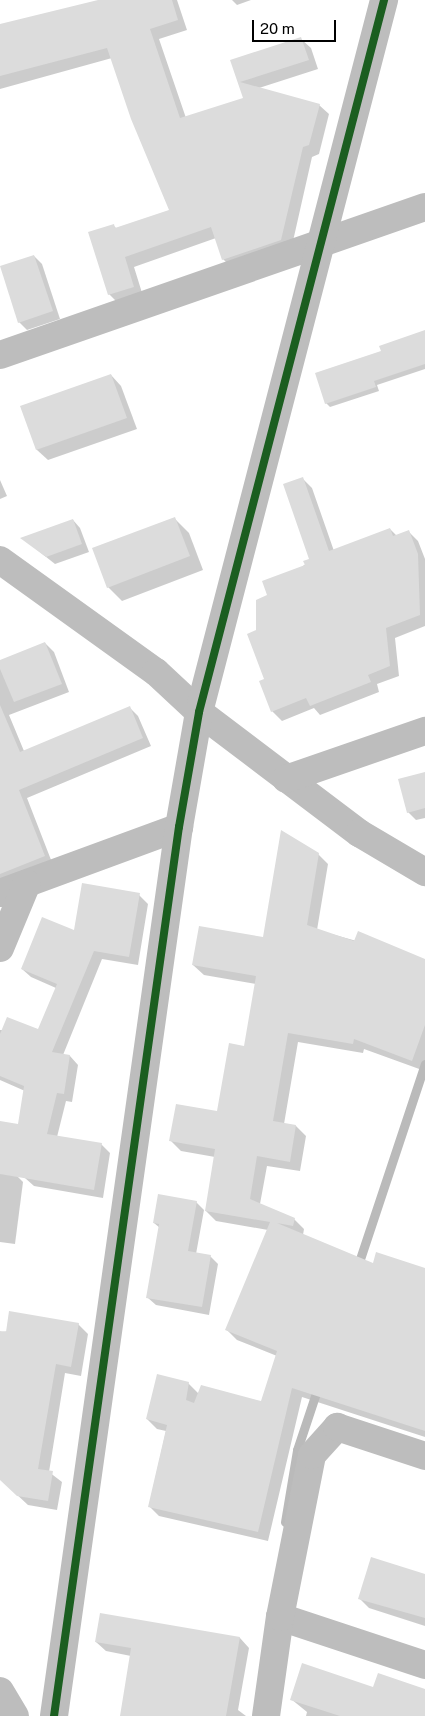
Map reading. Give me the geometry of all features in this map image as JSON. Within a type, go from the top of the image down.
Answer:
[{"type":"street","points":[[54,1716],[180,827],[199,712],[384,0]]},
{"type":"street","points":[[0,355],[321,241],[425,207]]},
{"type":"street","points":[[0,560],[156,672],[199,712],[359,833],[425,872]]},
{"type":"street","points":[[286,779],[425,732]]},
{"type":"street","points":[[0,893],[180,827]]},
{"type":"street","points":[[0,948],[27,882]]},
{"type":"street","points":[[266,1716],[280,1617],[312,1455],[337,1427],[425,1456]]},
{"type":"street","points":[[280,1617],[425,1665]]},
{"type":"street","points":[[0,1691],[15,1716]]},
{"type":"building","points":[[98,0],[172,0],[178,20],[150,29],[180,118],[243,98],[230,60],[301,37],[309,60],[240,82],[320,104],[309,145],[303,147],[281,240],[222,260],[211,227],[125,257],[134,287],[108,295],[88,232],[114,224],[115,228],[169,210],[131,119],[107,48],[0,76],[0,24]]},
{"type":"building","points":[[34,255],[53,311],[18,323],[0,266]]},
{"type":"building","points":[[425,330],[425,364],[374,381],[376,387],[325,404],[315,373],[381,351],[379,346]]},
{"type":"building","points":[[111,374],[127,418],[36,450],[20,406]]},
{"type":"building","points":[[303,477],[329,551],[390,528],[393,536],[409,530],[418,554],[420,615],[386,628],[390,666],[368,675],[371,682],[310,706],[306,698],[271,712],[259,681],[264,679],[247,634],[256,630],[256,600],[267,595],[262,581],[305,565],[303,561],[309,559],[283,484]]},
{"type":"building","points":[[175,517],[190,556],[107,588],[92,548]]},
{"type":"building","points":[[73,519],[82,544],[46,557],[20,538]]},
{"type":"building","points":[[45,642],[62,684],[14,702],[0,669],[0,660]]},
{"type":"building","points":[[0,705],[20,752],[130,706],[143,738],[19,790],[45,856],[0,874]]},
{"type":"building","points":[[425,772],[425,808],[407,813],[398,779]]},
{"type":"building","points":[[281,830],[319,853],[307,925],[354,941],[358,931],[425,959],[425,1025],[412,1061],[354,1039],[353,1044],[288,1033],[273,1121],[296,1125],[290,1162],[257,1156],[250,1199],[295,1218],[293,1226],[277,1223],[373,1263],[376,1252],[425,1268],[425,1431],[292,1388],[258,1532],[148,1507],[167,1425],[146,1419],[157,1374],[189,1382],[186,1400],[194,1403],[201,1385],[261,1401],[277,1351],[225,1330],[270,1222],[205,1211],[215,1149],[169,1141],[176,1104],[217,1111],[229,1043],[244,1046],[256,976],[192,965],[199,926],[263,937]]},
{"type":"building","points":[[82,883],[140,893],[129,957],[94,951],[52,1052],[70,1055],[64,1094],[57,1093],[47,1134],[102,1143],[94,1190],[0,1174],[0,1121],[18,1124],[24,1086],[0,1076],[0,1034],[7,1017],[38,1029],[57,984],[21,969],[42,917],[74,930]]},
{"type":"building","points":[[158,1194],[197,1201],[188,1251],[211,1255],[202,1307],[146,1298],[159,1224],[153,1223]]},
{"type":"building","points":[[9,1311],[79,1323],[71,1367],[56,1364],[38,1469],[53,1471],[48,1501],[17,1496],[0,1480],[0,1331],[6,1332]]},
{"type":"building","points":[[371,1557],[425,1574],[425,1618],[358,1599]]},
{"type":"building","points":[[100,1613],[240,1637],[226,1716],[120,1716],[131,1648],[95,1642]]},
{"type":"building","points":[[302,1663],[373,1687],[378,1673],[425,1689],[425,1716],[340,1716],[290,1700]]},
{"type":"waterway","points":[[357,1268],[425,1064]]},
{"type":"waterway","points":[[285,1522],[297,1450],[319,1384]]},
{"type":"cycle path","points":[[54,1716],[179,827],[199,712],[384,0]]}]
